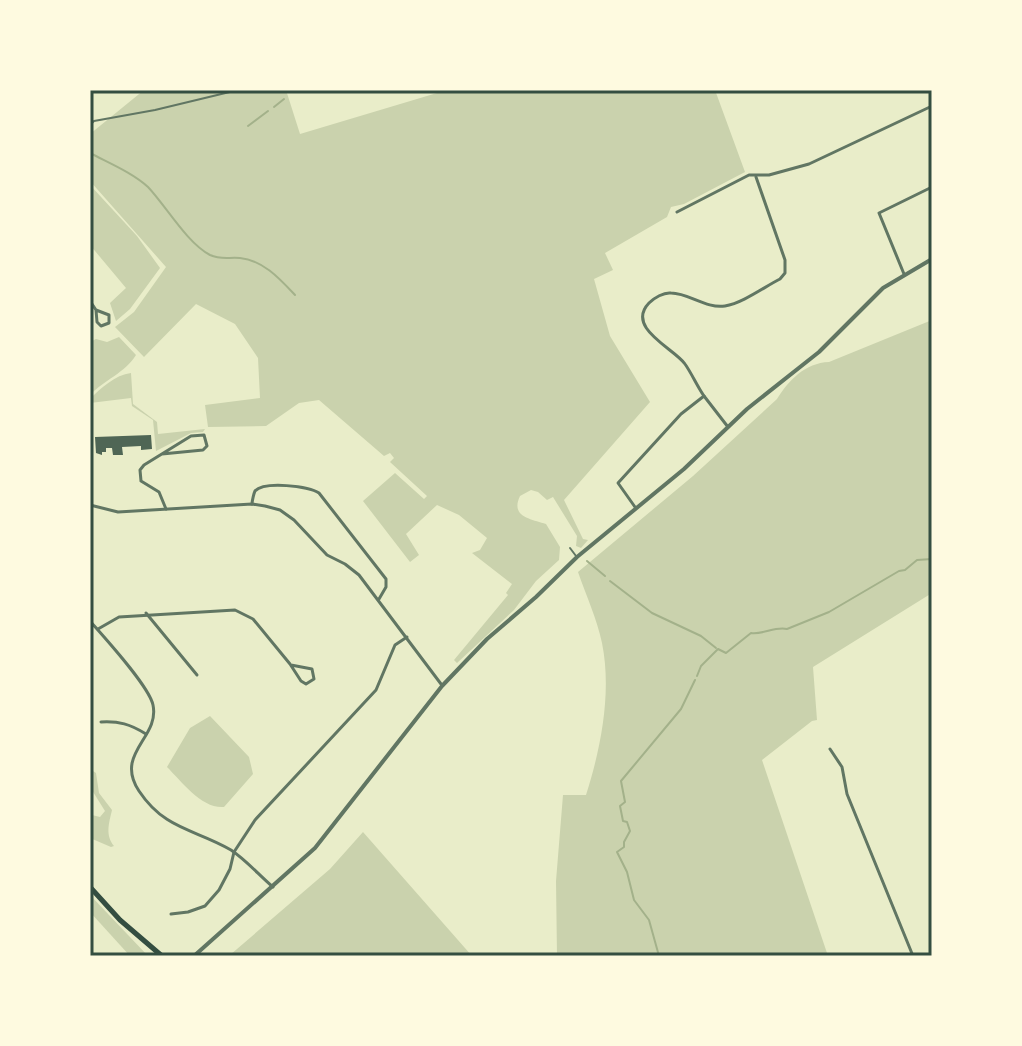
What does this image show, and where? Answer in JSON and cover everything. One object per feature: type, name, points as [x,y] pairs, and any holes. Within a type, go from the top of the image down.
[{"type":"main road","points":[[90,887],[120,920],[162,956]]},
{"type":"street","points":[[677,212],[749,175],[756,177],[809,164],[932,106]]},
{"type":"street","points":[[728,427],[704,396],[685,363],[648,331],[645,309],[657,297],[670,292],[713,306],[730,305],[780,279],[785,273],[785,260],[756,177]]},
{"type":"street","points":[[904,274],[879,213],[932,187]]},
{"type":"street","points":[[194,956],[315,848],[442,686],[487,639],[577,557],[684,469],[747,409],[819,352],[883,288],[932,259]]},
{"type":"street","points":[[90,301],[96,310]]},
{"type":"street","points":[[635,507],[619,486],[620,479],[681,414],[704,396]]},
{"type":"street","points":[[162,454],[203,450],[207,446],[206,440],[204,435],[191,436],[144,465],[139,475],[141,481],[159,492],[166,509]]},
{"type":"street","points":[[252,504],[254,492],[259,488],[311,487],[319,493],[386,579],[386,587],[379,599]]},
{"type":"street","points":[[90,505],[118,512],[252,504],[280,510],[294,520],[327,555],[359,575],[442,686]]},
{"type":"street","points":[[98,629],[119,617],[146,613],[235,610],[253,619],[303,683],[314,679],[312,669],[291,665]]},
{"type":"street","points":[[146,613],[197,675]]},
{"type":"street","points":[[90,621],[150,696],[153,714],[132,760],[131,771],[138,790],[166,821],[234,852],[273,887]]},
{"type":"street","points":[[171,914],[205,906],[219,890],[230,869],[234,852],[255,820],[376,690],[395,645],[407,637]]},
{"type":"street","points":[[101,722],[130,724],[146,734]]},
{"type":"street","points":[[830,749],[842,767],[847,794],[913,956]]},
{"type":"lane","points":[[90,125],[94,121],[238,90]]},
{"type":"lane","points":[[570,548],[577,557]]},
{"type":"green space","points":[[144,90],[286,90],[300,134],[447,90],[715,90],[745,172],[684,204],[671,207],[667,217],[605,253],[613,270],[594,279],[610,336],[650,402],[564,500],[583,539],[588,540],[581,548],[576,546],[577,536],[553,497],[547,500],[531,490],[520,496],[520,513],[546,524],[560,547],[559,560],[536,581],[514,610],[457,663],[454,660],[508,595],[506,593],[512,584],[472,553],[480,550],[487,538],[459,515],[437,505],[406,534],[419,555],[410,562],[363,501],[395,473],[424,499],[427,496],[390,462],[394,458],[390,453],[384,456],[319,400],[299,403],[266,426],[208,427],[205,405],[260,398],[258,358],[235,324],[196,304],[144,357],[115,327],[134,312],[166,267],[90,181],[90,134]]},
{"type":"green space","points":[[90,185],[137,236],[160,268],[130,309],[116,321],[110,303],[126,288],[90,245]]},
{"type":"green space","points":[[932,320],[932,593],[813,667],[817,720],[762,760],[828,956],[557,956],[556,881],[563,795],[586,795],[600,739],[605,700],[602,643],[578,572],[693,476],[777,399],[798,374]]},
{"type":"green space","points":[[119,337],[136,355],[126,367],[90,395],[90,342],[96,339],[107,342]]},
{"type":"green space","points":[[131,373],[133,404],[157,422],[158,434],[205,429],[203,432],[191,433],[156,451],[153,420],[132,406],[131,398],[90,403],[90,399],[109,383]]},
{"type":"green space","points":[[210,716],[249,757],[253,774],[224,807],[200,799],[167,767],[190,728]]},
{"type":"green space","points":[[90,769],[96,773],[99,793],[112,810],[108,829],[114,846],[111,847],[90,838],[92,815],[100,817],[105,811],[90,787]]},
{"type":"green space","points":[[363,832],[472,956],[230,955],[330,869]]},
{"type":"green space","points":[[90,895],[148,956],[130,956],[90,912]]},
{"type":"building","points":[[151,435],[152,449],[122,447],[123,455],[113,455],[112,448],[106,448],[102,455],[96,453],[95,437]]},
{"type":"waterway","points":[[274,107],[284,99]]},
{"type":"waterway","points":[[248,126],[268,111]]},
{"type":"waterway","points":[[90,153],[148,187],[201,249],[218,257],[256,262],[295,295]]},
{"type":"waterway","points":[[697,676],[701,666],[718,649],[726,653],[751,633],[787,629],[829,612],[905,570],[917,560],[932,559]]},
{"type":"waterway","points":[[587,561],[605,576]]},
{"type":"waterway","points":[[610,581],[652,613],[701,636],[716,648]]},
{"type":"waterway","points":[[659,956],[649,920],[634,900],[627,872],[617,852],[624,847],[630,831],[627,822],[623,821],[620,806],[625,802],[621,781],[681,709],[695,680]]}]
